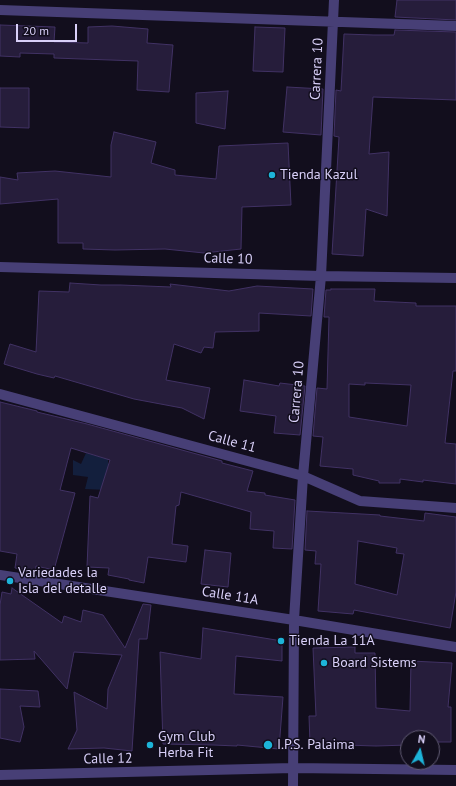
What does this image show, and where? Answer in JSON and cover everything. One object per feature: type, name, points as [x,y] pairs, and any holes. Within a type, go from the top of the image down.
[{"type":"street","name":"Carrera 10","points":[[292,786],[294,620],[303,476],[321,276],[334,0]]},
{"type":"street","points":[[0,10],[334,23],[456,26]]},
{"type":"street","name":"Calle 10","points":[[0,267],[321,276],[456,278]]},
{"type":"street","name":"Calle 11","points":[[0,394],[303,476],[360,501],[456,508]]},
{"type":"street","name":"Calle 11A","points":[[0,575],[294,620],[456,647]]},
{"type":"street","name":"Calle 12","points":[[0,776],[293,768],[456,770]]},
{"type":"water","points":[[86,453],[108,459],[108,490],[85,489],[88,477],[73,475],[73,460],[81,464]]},
{"type":"building","points":[[397,0],[456,0],[456,20],[395,17]]},
{"type":"building","points":[[0,25],[55,27],[54,42],[88,43],[88,27],[112,26],[148,29],[147,43],[173,45],[169,92],[137,90],[138,61],[54,58],[54,54],[20,53],[20,57],[0,56]]},
{"type":"building","points":[[255,27],[285,28],[283,72],[253,71]]},
{"type":"building","points":[[395,30],[456,32],[456,100],[373,97],[369,154],[389,152],[387,216],[366,209],[363,256],[332,254],[339,137],[334,136],[336,90],[341,91],[344,34],[394,35]]},
{"type":"building","points":[[287,87],[323,89],[321,135],[283,132]]},
{"type":"building","points":[[0,88],[29,88],[29,128],[0,127]]},
{"type":"building","points":[[228,91],[225,129],[196,123],[196,93]]},
{"type":"building","points":[[114,132],[156,142],[151,163],[175,170],[175,175],[216,179],[219,146],[288,143],[291,205],[242,207],[241,249],[204,253],[165,249],[83,249],[83,243],[58,243],[58,199],[0,204],[0,177],[18,180],[17,173],[55,171],[111,177],[111,145]]},
{"type":"building","points":[[70,283],[171,287],[170,284],[229,291],[257,286],[313,289],[311,316],[259,313],[259,331],[215,332],[213,348],[204,347],[201,353],[174,344],[166,380],[210,388],[204,419],[182,408],[134,399],[55,376],[54,378],[37,374],[4,364],[10,344],[36,352],[39,291],[69,292]]},
{"type":"building","points":[[375,289],[374,301],[416,303],[416,306],[456,306],[456,371],[453,371],[445,443],[456,444],[456,484],[400,479],[400,483],[379,483],[379,481],[353,475],[353,469],[320,466],[323,437],[313,436],[317,388],[327,389],[329,317],[324,317],[326,290]],"holes":[[[365,383],[411,385],[407,426],[349,417],[349,384],[365,385]]]},
{"type":"building","points":[[244,380],[279,386],[280,383],[305,386],[300,435],[274,433],[276,416],[240,411]]},
{"type":"building","points":[[0,402],[87,424],[253,471],[247,491],[265,493],[265,495],[295,500],[292,549],[273,548],[274,531],[250,529],[251,512],[181,492],[179,505],[176,506],[172,544],[188,546],[186,562],[148,557],[144,583],[108,575],[109,568],[87,567],[90,496],[98,498],[110,460],[71,448],[60,490],[75,493],[54,570],[36,566],[35,571],[15,568],[17,554],[0,551]]},
{"type":"building","points":[[307,511],[380,515],[424,521],[425,513],[456,517],[456,592],[450,628],[354,610],[353,614],[318,611],[321,564],[315,564],[316,551],[305,550]],"holes":[[[358,541],[397,548],[396,553],[404,554],[397,595],[355,584]]]},
{"type":"building","points":[[205,550],[231,553],[228,587],[201,584]]},
{"type":"building","points":[[12,588],[62,623],[64,616],[81,622],[83,610],[103,615],[125,648],[143,604],[151,605],[147,639],[139,639],[132,751],[104,748],[68,749],[77,730],[74,692],[107,709],[108,689],[122,655],[74,652],[67,689],[34,651],[35,659],[0,660],[0,605],[2,592],[11,594]]},
{"type":"building","points":[[203,628],[282,641],[282,661],[236,656],[234,694],[283,697],[279,749],[237,745],[163,744],[160,652],[201,659]]},
{"type":"building","points":[[355,647],[355,653],[375,653],[376,708],[410,711],[411,661],[452,663],[448,707],[451,707],[451,742],[440,742],[440,730],[400,730],[400,745],[310,744],[309,716],[316,716],[313,648]]},
{"type":"building","points":[[0,689],[38,691],[40,707],[20,706],[24,727],[20,742],[0,738]]},
{"type":"place","name":"Tienda Kazul","points":[[272,175]]},
{"type":"place","name":"Variedades la Isla del detalle","points":[[10,581]]},
{"type":"place","name":"Tienda La 11A","points":[[281,641]]},
{"type":"place","name":"Board Sistems","points":[[324,663]]},
{"type":"place","name":"Gym Club Herba Fit","points":[[150,745]]},
{"type":"place","name":"I.P.S. Palaima","points":[[268,745]]}]
